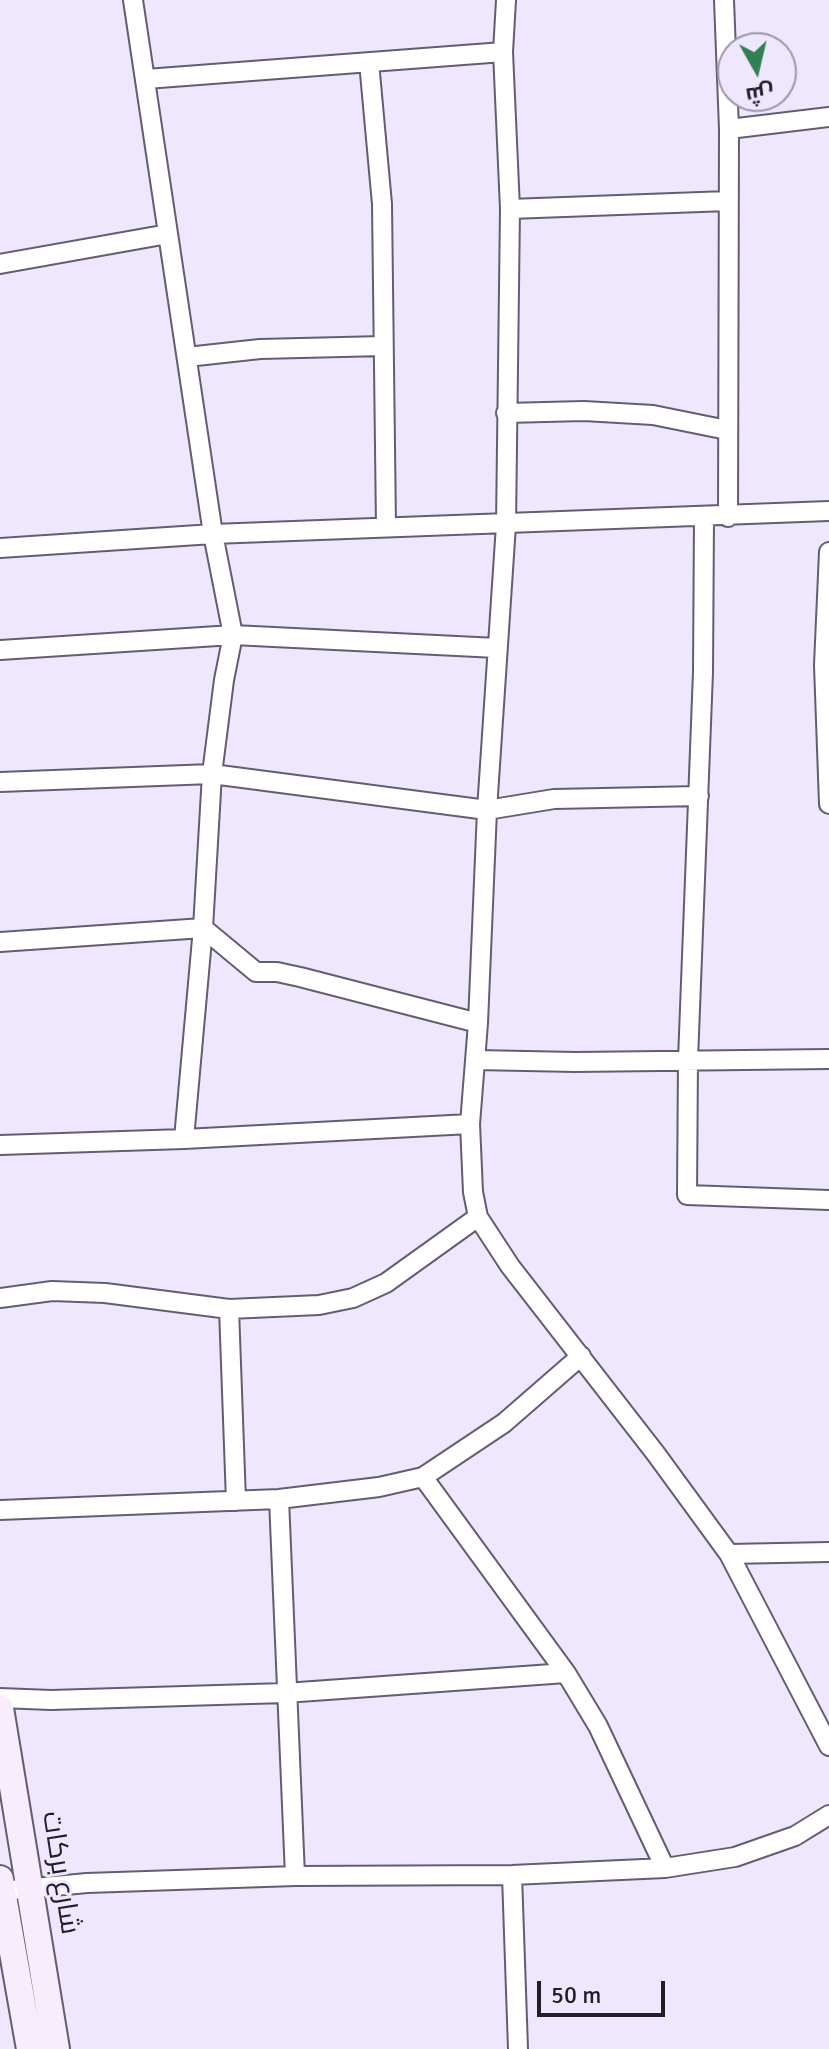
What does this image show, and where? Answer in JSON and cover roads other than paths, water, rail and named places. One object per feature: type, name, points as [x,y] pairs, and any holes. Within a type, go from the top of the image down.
[{"type":"main road","name":"شارع بركات","points":[[0,1708],[56,2049]]},
{"type":"main road","points":[[1,1885],[30,2049]]},
{"type":"street","points":[[133,0],[213,534],[233,635],[212,774],[203,928],[184,1139]]},
{"type":"street","points":[[506,0],[503,52],[510,209],[506,525],[470,1124],[470,1165],[478,1217],[510,1266],[656,1454],[729,1554],[829,1746]]},
{"type":"street","points":[[724,0],[729,129],[728,517]]},
{"type":"street","points":[[146,79],[503,52]]},
{"type":"street","points":[[369,62],[382,204],[386,527]]},
{"type":"street","points":[[729,129],[829,117]]},
{"type":"street","points":[[510,209],[728,201]]},
{"type":"street","points":[[0,264],[168,234]]},
{"type":"street","points":[[187,357],[274,348],[383,346]]},
{"type":"street","points":[[506,413],[584,411],[653,415],[727,430]]},
{"type":"street","points":[[0,548],[213,534],[829,511]]},
{"type":"street","points":[[704,518],[703,672],[688,1060],[687,1195],[829,1200]]},
{"type":"street","points":[[829,552],[829,804]]},
{"type":"street","points":[[0,650],[233,635],[497,648]]},
{"type":"street","points":[[0,782],[212,774],[487,810],[554,799],[699,796]]},
{"type":"street","points":[[0,942],[203,928],[256,972],[300,977],[478,1023]]},
{"type":"street","points":[[476,1060],[829,1059]]},
{"type":"street","points":[[0,1145],[470,1124]]},
{"type":"street","points":[[0,1298],[52,1291],[105,1293],[229,1309],[319,1305],[353,1298],[386,1283],[478,1217]]},
{"type":"street","points":[[229,1309],[236,1501]]},
{"type":"street","points":[[0,1510],[279,1499],[365,1489],[423,1477],[504,1423],[581,1356]]},
{"type":"street","points":[[423,1477],[566,1673],[598,1726],[665,1868]]},
{"type":"street","points":[[279,1499],[295,1876]]},
{"type":"street","points":[[729,1554],[829,1552]]},
{"type":"street","points":[[0,1698],[51,1700],[285,1693],[566,1673]]},
{"type":"street","points":[[1,1885],[30,1887],[295,1876],[512,1875],[665,1868],[735,1857],[795,1836],[829,1815]]},
{"type":"street","points":[[512,1875],[518,2049]]}]
